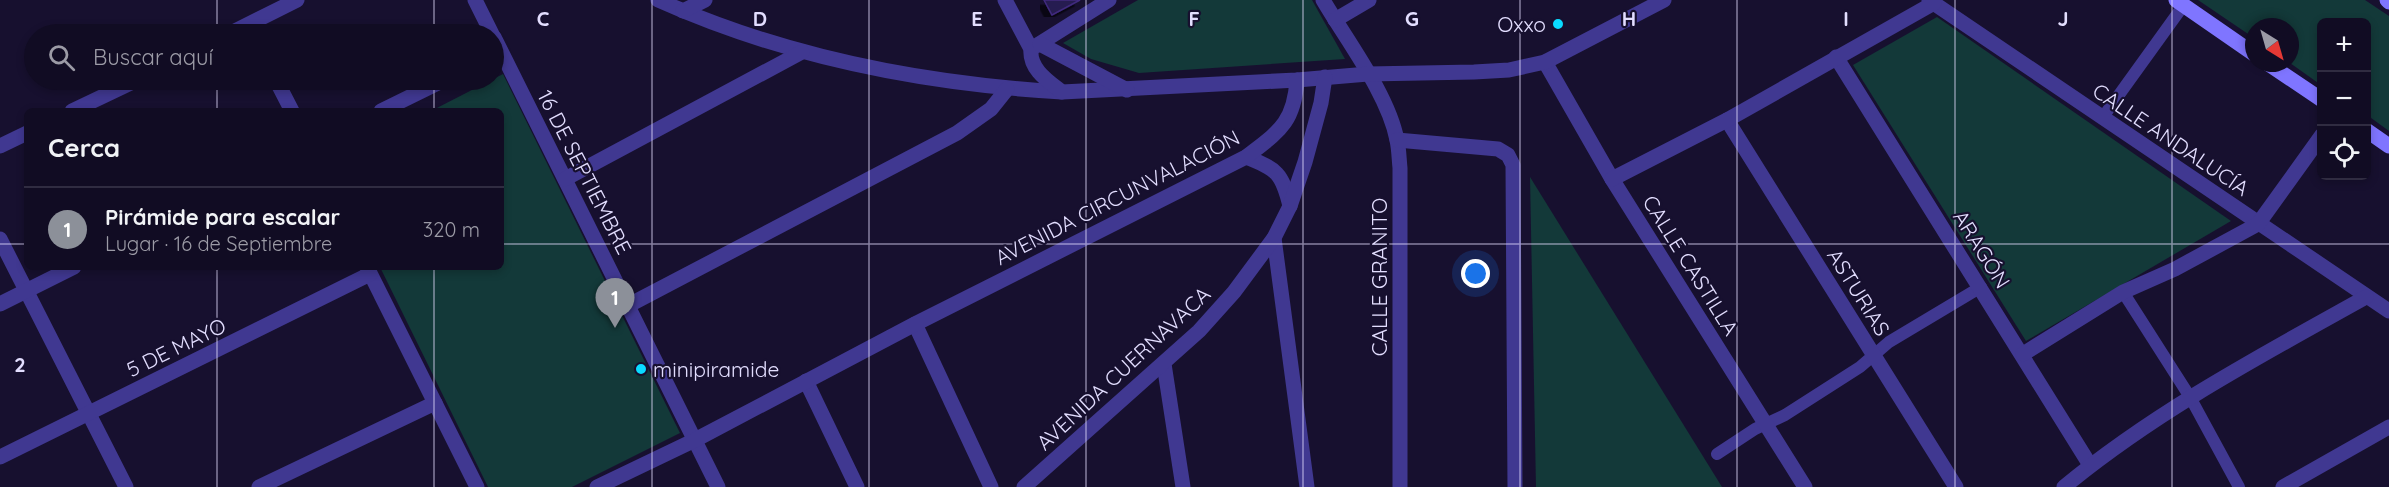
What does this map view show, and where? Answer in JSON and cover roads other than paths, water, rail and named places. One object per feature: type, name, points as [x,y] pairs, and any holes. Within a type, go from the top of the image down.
[{"type":"main road","points":[[2179,3],[2245,48]]},
{"type":"main road","points":[[2280,72],[2317,97]]},
{"type":"main road","points":[[2371,133],[2389,146]]},
{"type":"street","points":[[260,24],[297,0]]},
{"type":"street","name":"16 DE SEPTIEMBRE","points":[[475,0],[486,24]]},
{"type":"street","points":[[658,0],[728,30],[802,52],[914,76],[1007,88],[1062,92],[1127,90],[1368,74],[1509,70],[1545,62],[1664,0]]},
{"type":"street","points":[[683,11],[705,0]]},
{"type":"street","points":[[1005,0],[1036,46],[1127,90]]},
{"type":"street","points":[[1062,92],[1039,74],[1031,56],[1036,46],[1110,0]]},
{"type":"street","name":"CALLE GRANITO","points":[[1323,0],[1389,113],[1397,140],[1400,168],[1400,487]]},
{"type":"street","points":[[1335,20],[1369,0]]},
{"type":"street","points":[[1612,179],[1727,120],[1931,2]]},
{"type":"street","name":"CALLE ANDALUCÍA","points":[[1931,2],[2389,311]]},
{"type":"street","points":[[2103,117],[2179,3]]},
{"type":"street","points":[[565,178],[802,52]]},
{"type":"street","name":"ARAGÓN","points":[[1836,57],[2090,465]]},
{"type":"street","name":"16 DE SEPTIEMBRE","points":[[504,61],[629,305],[718,487]]},
{"type":"street","name":"CALLE CASTILLA","points":[[1545,62],[1612,179],[1805,487]]},
{"type":"street","name":"AVENIDA CUERNAVACA","points":[[1024,487],[1199,331],[1234,292],[1274,238],[1290,206],[1316,127],[1325,77]]},
{"type":"street","name":"AVENIDA CIRCUNVALACIÓN","points":[[597,487],[695,440],[915,324],[1246,157],[1274,136],[1288,119],[1295,103],[1297,80]]},
{"type":"street","points":[[629,305],[957,133],[991,109],[1007,88]]},
{"type":"street","points":[[78,108],[116,90]]},
{"type":"street","points":[[281,90],[290,108]]},
{"type":"street","points":[[387,108],[424,90]]},
{"type":"street","name":"ASTURIAS","points":[[1727,120],[1956,487]]},
{"type":"street","points":[[0,146],[24,134]]},
{"type":"street","points":[[1397,140],[1498,149],[1508,155],[1513,165],[1515,487]]},
{"type":"street","points":[[2023,354],[2124,292],[2175,269],[2258,224],[2317,142]]},
{"type":"street","points":[[1246,157],[1266,164],[1277,173],[1284,182],[1290,206]]},
{"type":"street","points":[[1274,238],[1307,487]]},
{"type":"street","points":[[0,239],[126,487]]},
{"type":"street","points":[[0,304],[68,270]]},
{"type":"street","points":[[368,271],[477,487]]},
{"type":"street","name":"5 DE MAYO","points":[[0,457],[368,271]]},
{"type":"street","points":[[1717,454],[1755,429],[1767,426],[1860,368],[1888,342],[1981,287]]},
{"type":"street","points":[[2124,292],[2190,397],[2239,487]]},
{"type":"street","points":[[2064,487],[2143,427],[2190,397],[2366,297]]},
{"type":"street","points":[[915,324],[991,487]]},
{"type":"street","points":[[1164,364],[1183,487]]},
{"type":"street","points":[[806,381],[857,487]]},
{"type":"street","points":[[259,487],[435,403]]},
{"type":"street","points":[[2283,487],[2389,427]]},
{"type":"place","name":"Oxxo","points":[[1558,24]]},
{"type":"place","name":"Pirámide para escalar","points":[[615,328]]},
{"type":"place","name":"minipiramide","points":[[641,369]]}]
